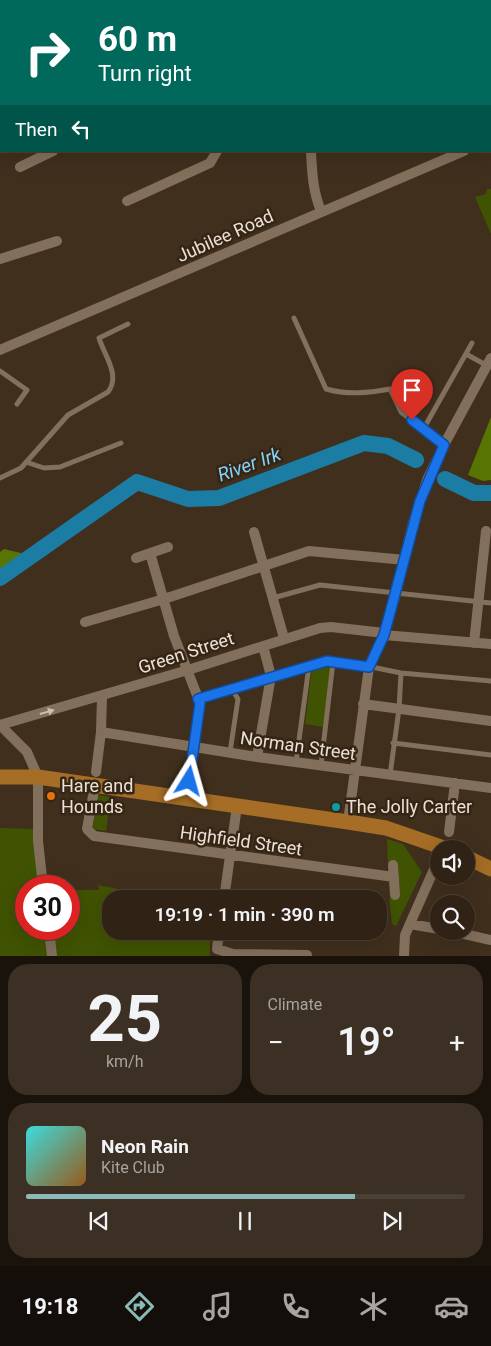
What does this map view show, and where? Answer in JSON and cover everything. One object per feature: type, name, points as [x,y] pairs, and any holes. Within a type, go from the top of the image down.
[{"type":"main road","points":[[0,777],[95,779],[187,798],[386,828],[430,846]]},
{"type":"main road","points":[[475,862],[491,870]]},
{"type":"street","points":[[20,167],[51,152]]},
{"type":"street","points":[[127,201],[210,163],[216,152]]},
{"type":"street","points":[[311,152],[312,176],[321,212]]},
{"type":"street","name":"Jubilee Road","points":[[0,350],[142,291],[462,152]]},
{"type":"street","points":[[0,259],[57,240]]},
{"type":"street","points":[[348,822],[369,667],[384,634],[405,560],[413,523],[427,480],[489,361]]},
{"type":"street","points":[[474,643],[486,531]]},
{"type":"street","points":[[254,532],[284,638]]},
{"type":"street","points":[[136,558],[168,547]]},
{"type":"street","points":[[85,622],[317,550],[405,560]]},
{"type":"street","points":[[150,553],[174,636],[200,703],[187,798]]},
{"type":"street","name":"Green Street","points":[[0,725],[102,696],[284,638],[325,627],[491,644]]},
{"type":"street","points":[[257,757],[271,676],[263,646]]},
{"type":"street","points":[[95,779],[101,732],[102,696]]},
{"type":"street","points":[[363,704],[491,721]]},
{"type":"street","points":[[0,725],[27,752],[38,777],[38,841],[42,875]]},
{"type":"street","name":"Norman Street","points":[[101,732],[257,757],[491,788]]},
{"type":"street","name":"Highfield Street","points":[[95,779],[87,829],[94,836],[394,877]]},
{"type":"street","points":[[449,832],[455,783]]},
{"type":"street","points":[[225,890],[237,806]]},
{"type":"street","points":[[393,865],[395,895]]},
{"type":"street","points":[[404,956],[405,935],[430,880]]},
{"type":"street","points":[[410,924],[430,927]]},
{"type":"street","points":[[475,936],[491,940]]},
{"type":"street","points":[[50,940],[52,956]]},
{"type":"street","points":[[218,940],[217,949],[233,954],[307,955]]},
{"type":"lane","points":[[294,318],[326,389],[340,393],[360,393],[390,389],[401,412],[444,445]]},
{"type":"lane","points":[[0,478],[21,468],[68,415],[104,395],[112,386],[114,377],[99,337],[128,324]]},
{"type":"lane","points":[[424,428],[472,343]]},
{"type":"lane","points":[[466,354],[489,361]]},
{"type":"lane","points":[[0,371],[27,390],[17,404]]},
{"type":"lane","points":[[26,462],[44,468],[60,467],[121,442]]},
{"type":"lane","points":[[273,598],[320,584],[396,594],[491,603]]},
{"type":"lane","points":[[321,765],[333,662]]},
{"type":"lane","points":[[198,699],[271,676],[333,662],[491,682]]},
{"type":"lane","points":[[296,762],[309,666]]},
{"type":"lane","points":[[390,775],[399,708],[401,672]]},
{"type":"lane","points":[[230,752],[238,699],[231,688]]},
{"type":"lane","points":[[393,743],[491,755]]},
{"type":"green space","points":[[487,189],[491,189],[491,234],[475,197],[486,194]]},
{"type":"green space","points":[[491,417],[491,480],[483,481],[468,475]]},
{"type":"green space","points":[[4,549],[25,554],[0,573],[0,552]]},
{"type":"green space","points":[[327,664],[330,670],[323,727],[305,724],[312,667]]},
{"type":"green space","points":[[97,795],[111,797],[106,831],[93,829]]},
{"type":"green space","points":[[0,828],[34,829],[44,875],[15,875],[15,940],[80,940],[80,890],[99,890],[98,885],[123,890],[102,890],[102,940],[210,940],[210,956],[0,956]]},
{"type":"green space","points":[[387,839],[403,844],[422,872],[396,926],[392,924],[389,898],[399,895],[398,864],[388,864]]},
{"type":"waterway","name":"River Irk","points":[[0,578],[137,482],[188,499],[219,498],[364,443],[388,446],[416,460]]},
{"type":"waterway","name":"River Irk","points":[[445,479],[474,493],[491,493]]},
{"type":"place","name":"Hare and Hounds","points":[[51,796]]},
{"type":"place","name":"The Jolly Carter","points":[[336,807]]},
{"type":"route","points":[[189,781],[200,703],[198,699],[327,661],[369,667],[384,635],[405,560],[413,523],[427,480],[444,445],[412,420]]}]
